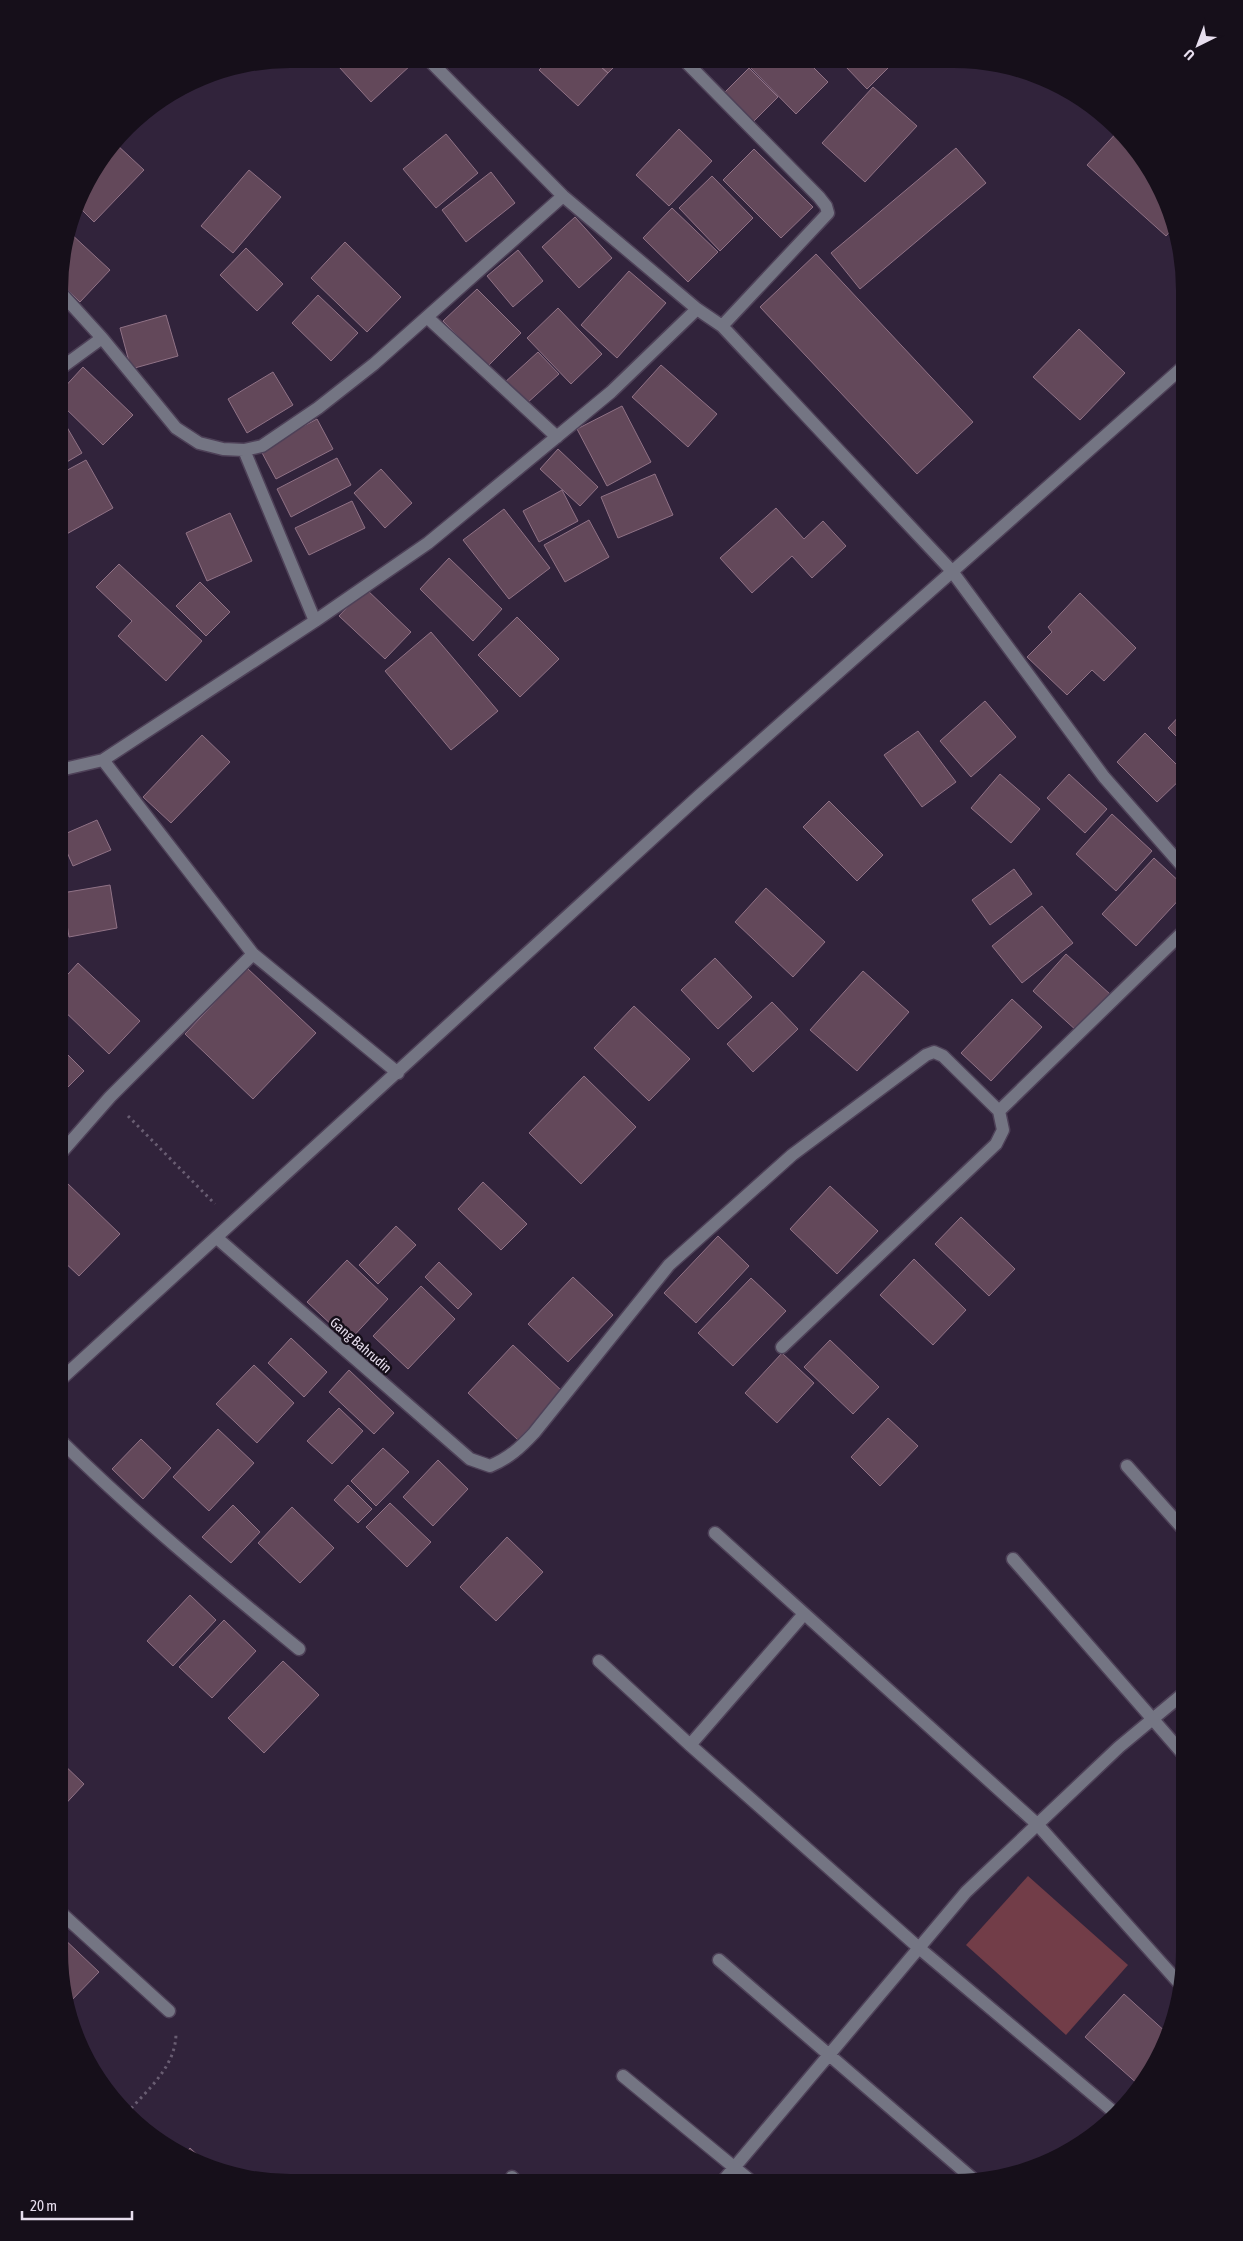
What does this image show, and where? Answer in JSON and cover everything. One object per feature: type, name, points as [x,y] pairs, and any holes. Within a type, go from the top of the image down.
[{"type":"street","points":[[437,68],[563,196],[697,309],[722,326],[952,570],[1104,777],[1176,859]]},
{"type":"street","points":[[692,68],[818,196],[826,206],[828,213],[722,326]]},
{"type":"street","points":[[68,301],[102,338],[176,428],[198,444],[223,449],[244,450],[262,446],[282,434],[374,364],[563,196]]},
{"type":"street","points":[[68,768],[103,760],[316,621],[428,543],[611,392],[697,309]]},
{"type":"street","points":[[428,318],[557,437]]},
{"type":"street","points":[[68,363],[102,338]]},
{"type":"street","points":[[68,1373],[700,795],[1176,373]]},
{"type":"street","points":[[244,450],[316,621]]},
{"type":"street","points":[[103,760],[253,954],[398,1073]]},
{"type":"street","points":[[782,1347],[996,1144],[1003,1130],[999,1111],[1176,939]]},
{"type":"street","points":[[68,1145],[110,1098],[253,954]]},
{"type":"street","name":"Gang Bahrudin","points":[[217,1238],[470,1459],[490,1466],[506,1459],[528,1439],[676,1258],[792,1154],[921,1058],[934,1052],[943,1056],[999,1111]]},
{"type":"street","points":[[68,1448],[193,1562],[299,1649]]},
{"type":"street","points":[[1128,1466],[1176,1521]]},
{"type":"street","points":[[715,1533],[1038,1824],[1174,1978]]},
{"type":"street","points":[[1013,1559],[1176,1746]]},
{"type":"street","points":[[690,1745],[804,1614]]},
{"type":"street","points":[[598,1661],[919,1948],[1111,2109]]},
{"type":"street","points":[[728,2174],[966,1892],[1120,1747],[1176,1700]]},
{"type":"street","points":[[68,1919],[170,2012]]},
{"type":"street","points":[[719,1960],[966,2173]]},
{"type":"street","points":[[623,2076],[742,2174]]},
{"type":"path","points":[[110,1098],[233,1223]]},
{"type":"path","points":[[131,2108],[162,2073],[171,2059],[176,2043],[176,2028],[170,2012]]},
{"type":"shaded area","points":[[1028,1876],[1128,1965],[1066,2035],[966,1945]]},
{"type":"building","points":[[340,68],[408,68],[371,102]]},
{"type":"building","points":[[541,68],[602,68],[608,73],[578,106],[539,70]]},
{"type":"building","points":[[602,68],[613,68],[608,73]]},
{"type":"building","points":[[749,68],[778,97],[753,122],[724,93]]},
{"type":"building","points":[[751,68],[814,68],[828,82],[796,114]]},
{"type":"building","points":[[847,68],[888,68],[867,89]]},
{"type":"building","points":[[873,87],[917,126],[865,182],[822,143]]},
{"type":"building","points":[[679,129],[712,161],[669,206],[636,175]]},
{"type":"building","points":[[446,134],[478,173],[436,208],[403,169]]},
{"type":"building","points":[[1114,135],[1130,154],[1146,178],[1159,204],[1168,233],[1166,236],[1087,165]]},
{"type":"building","points":[[119,147],[144,170],[94,222],[82,210],[97,178]]},
{"type":"building","points":[[956,148],[986,183],[860,289],[831,253]]},
{"type":"building","points":[[754,149],[813,207],[781,238],[723,180]]},
{"type":"building","points":[[249,170],[281,197],[233,253],[201,226]]},
{"type":"building","points":[[491,172],[515,203],[466,242],[442,210]]},
{"type":"building","points":[[712,176],[753,218],[720,251],[679,208]]},
{"type":"building","points":[[672,208],[718,252],[688,282],[643,238]]},
{"type":"building","points":[[575,217],[612,258],[579,288],[542,247]]},
{"type":"building","points":[[74,237],[110,270],[80,302],[68,290],[69,260]]},
{"type":"building","points":[[345,242],[401,297],[367,332],[311,278]]},
{"type":"building","points":[[246,248],[283,284],[257,311],[220,275]]},
{"type":"building","points":[[518,250],[543,281],[513,307],[487,276]]},
{"type":"building","points":[[816,254],[973,422],[917,474],[760,307]]},
{"type":"building","points":[[629,271],[666,303],[617,358],[581,325]]},
{"type":"building","points":[[477,289],[521,333],[488,366],[443,321]]},
{"type":"building","points":[[318,295],[358,333],[331,361],[292,323]]},
{"type":"building","points":[[558,308],[602,354],[571,384],[527,338]]},
{"type":"building","points":[[166,315],[178,356],[131,369],[120,328]]},
{"type":"building","points":[[1079,329],[1125,373],[1080,420],[1033,377]]},
{"type":"building","points":[[538,352],[559,374],[525,405],[504,383]]},
{"type":"building","points":[[661,365],[717,414],[688,447],[632,397]]},
{"type":"building","points":[[83,367],[133,415],[103,445],[68,411],[68,383]]},
{"type":"building","points":[[273,372],[293,405],[247,433],[228,399]]},
{"type":"building","points":[[622,406],[651,462],[607,486],[577,429]]},
{"type":"building","points":[[317,419],[333,449],[276,479],[260,449]]},
{"type":"building","points":[[68,429],[82,453],[68,461]]},
{"type":"building","points":[[558,449],[598,487],[580,506],[540,469]]},
{"type":"building","points":[[337,458],[351,485],[291,517],[277,489]]},
{"type":"building","points":[[86,460],[113,508],[68,533],[68,470]]},
{"type":"building","points":[[381,469],[412,503],[385,528],[354,493]]},
{"type":"building","points":[[655,474],[673,515],[618,538],[601,497]]},
{"type":"building","points":[[562,490],[578,521],[539,542],[523,511]]},
{"type":"building","points":[[352,501],[365,528],[309,555],[295,528]]},
{"type":"building","points":[[776,508],[804,539],[823,521],[846,546],[812,578],[792,556],[752,593],[720,558]]},
{"type":"building","points":[[504,509],[550,568],[509,599],[463,540]]},
{"type":"building","points":[[230,513],[252,561],[207,581],[186,533]]},
{"type":"building","points":[[589,520],[609,557],[565,582],[544,545]]},
{"type":"building","points":[[449,558],[502,609],[473,641],[420,589]]},
{"type":"building","points":[[119,564],[202,641],[166,681],[118,636],[132,621],[96,587]]},
{"type":"building","points":[[200,582],[230,612],[206,636],[176,606]]},
{"type":"building","points":[[365,588],[411,632],[385,659],[339,616]]},
{"type":"building","points":[[1080,593],[1136,648],[1104,681],[1092,670],[1067,695],[1027,657],[1052,632],[1048,627]]},
{"type":"building","points":[[517,617],[559,659],[520,697],[478,655]]},
{"type":"building","points":[[431,632],[498,711],[451,750],[385,671]]},
{"type":"building","points":[[985,701],[1016,737],[971,777],[940,741]]},
{"type":"building","points":[[1176,720],[1176,736],[1168,728]]},
{"type":"building","points":[[918,731],[956,782],[922,807],[884,755]]},
{"type":"building","points":[[1145,733],[1176,764],[1176,784],[1157,802],[1117,762]]},
{"type":"building","points":[[202,735],[230,762],[171,823],[143,797]]},
{"type":"building","points":[[1000,774],[1040,809],[1011,843],[971,808]]},
{"type":"building","points":[[1069,774],[1107,809],[1085,833],[1047,798]]},
{"type":"building","points":[[829,801],[883,855],[857,881],[803,827]]},
{"type":"building","points":[[1112,814],[1152,851],[1116,891],[1076,854]]},
{"type":"building","points":[[97,820],[111,850],[73,866],[68,854],[68,833]]},
{"type":"building","points":[[1154,858],[1176,879],[1176,903],[1136,946],[1102,914]]},
{"type":"building","points":[[1014,869],[1032,894],[990,925],[972,900]]},
{"type":"building","points":[[110,885],[117,928],[69,937],[68,892]]},
{"type":"building","points":[[766,888],[825,942],[793,977],[735,922]]},
{"type":"building","points":[[1042,906],[1073,943],[1022,983],[992,946]]},
{"type":"building","points":[[1066,954],[1111,995],[1078,1032],[1033,991]]},
{"type":"building","points":[[715,958],[752,997],[718,1029],[681,990]]},
{"type":"building","points":[[78,963],[140,1021],[109,1054],[68,1015],[68,974]]},
{"type":"building","points":[[247,968],[316,1033],[253,1099],[185,1034]]},
{"type":"building","points":[[863,971],[909,1012],[857,1071],[810,1030]]},
{"type":"building","points":[[1012,999],[1042,1027],[991,1081],[961,1053]]},
{"type":"building","points":[[772,1002],[798,1029],[753,1072],[727,1044]]},
{"type":"building","points":[[634,1006],[690,1059],[649,1101],[594,1048]]},
{"type":"building","points":[[68,1055],[84,1071],[68,1087]]},
{"type":"building","points":[[584,1076],[636,1127],[581,1184],[529,1133]]},
{"type":"building","points":[[483,1182],[527,1224],[501,1250],[458,1209]]},
{"type":"building","points":[[68,1184],[120,1234],[79,1276],[68,1266]]},
{"type":"building","points":[[830,1186],[878,1231],[837,1274],[790,1229]]},
{"type":"building","points":[[961,1217],[1015,1269],[989,1296],[935,1244]]},
{"type":"building","points":[[396,1226],[416,1245],[378,1284],[359,1265]]},
{"type":"building","points":[[718,1236],[749,1266],[696,1323],[664,1293]]},
{"type":"building","points":[[914,1259],[966,1310],[933,1345],[880,1295]]},
{"type":"building","points":[[347,1260],[388,1299],[349,1341],[307,1302]]},
{"type":"building","points":[[439,1262],[472,1294],[458,1309],[425,1277]]},
{"type":"building","points":[[573,1277],[613,1315],[568,1362],[528,1324]]},
{"type":"building","points":[[751,1278],[786,1311],[733,1366],[698,1333]]},
{"type":"building","points":[[421,1286],[455,1319],[408,1369],[373,1336]]},
{"type":"building","points":[[291,1338],[327,1372],[304,1397],[268,1363]]},
{"type":"building","points":[[830,1340],[879,1387],[853,1414],[804,1367]]},
{"type":"building","points":[[513,1345],[563,1392],[518,1440],[468,1393]]},
{"type":"building","points":[[782,1353],[814,1383],[777,1423],[745,1393]]},
{"type":"building","points":[[254,1365],[294,1403],[257,1443],[216,1404]]},
{"type":"building","points":[[349,1370],[394,1413],[374,1434],[329,1392]]},
{"type":"building","points":[[339,1408],[363,1431],[332,1464],[307,1441]]},
{"type":"building","points":[[888,1418],[918,1446],[880,1486],[851,1457]]},
{"type":"building","points":[[218,1429],[254,1463],[209,1511],[173,1477]]},
{"type":"building","points":[[141,1439],[171,1468],[143,1499],[112,1469]]},
{"type":"building","points":[[383,1448],[409,1472],[376,1506],[351,1481]]},
{"type":"building","points":[[438,1460],[468,1489],[433,1526],[403,1497]]},
{"type":"building","points":[[348,1485],[372,1509],[358,1523],[334,1500]]},
{"type":"building","points":[[390,1503],[431,1542],[407,1567],[366,1527]]},
{"type":"building","points":[[233,1505],[260,1532],[231,1563],[202,1537]]},
{"type":"building","points":[[292,1507],[334,1548],[300,1583],[258,1543]]},
{"type":"building","points":[[507,1537],[543,1572],[496,1621],[460,1587]]},
{"type":"building","points":[[190,1595],[216,1620],[173,1666],[147,1641]]},
{"type":"building","points":[[224,1620],[256,1651],[212,1698],[179,1667]]},
{"type":"building","points":[[283,1661],[319,1695],[264,1753],[228,1718]]},
{"type":"building","points":[[68,1769],[84,1784],[68,1801]]},
{"type":"building","points":[[68,1943],[99,1972],[73,1999],[69,1981]]},
{"type":"building","points":[[1124,1994],[1162,2029],[1153,2050],[1134,2081],[1085,2037]]}]
